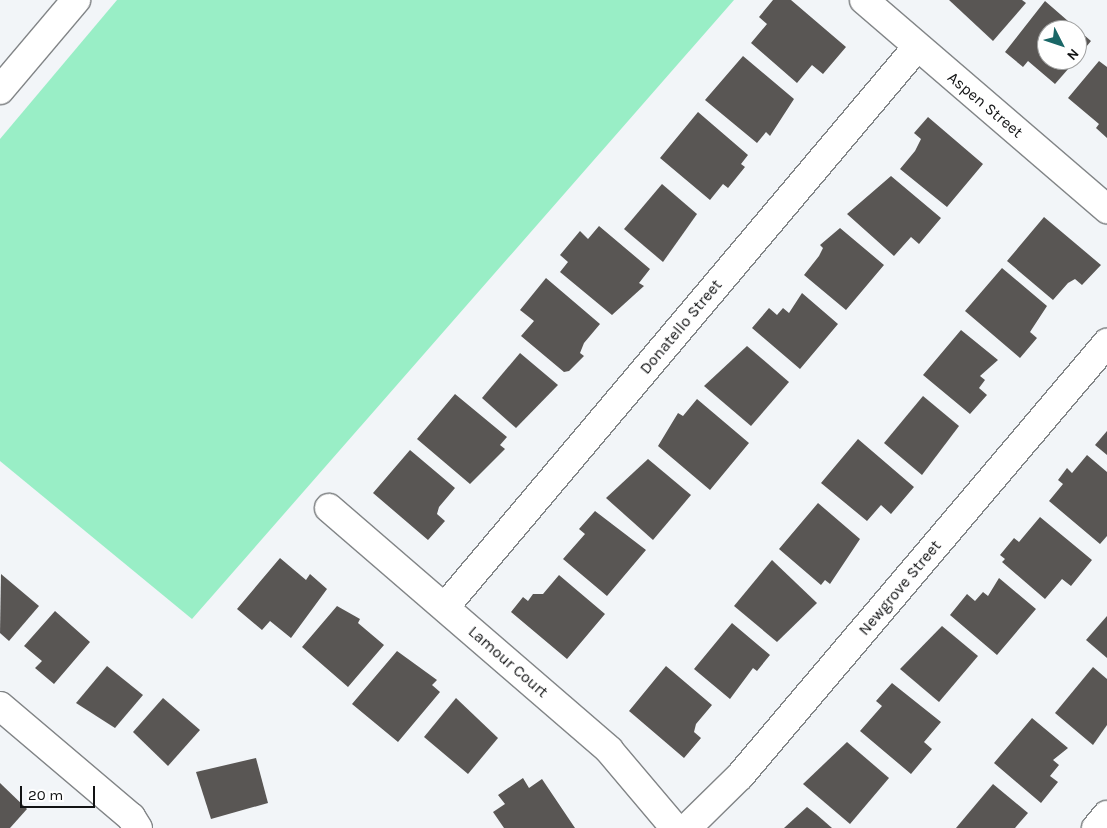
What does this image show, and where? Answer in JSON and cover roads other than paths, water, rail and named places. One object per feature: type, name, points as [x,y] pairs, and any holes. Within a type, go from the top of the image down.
[{"type":"street","points":[[0,90],[76,0]]},
{"type":"street","name":"Aspen Street","points":[[864,0],[1107,209]]},
{"type":"street","name":"Donatello Street","points":[[445,607],[917,47]]},
{"type":"street","name":"Newgrove Street","points":[[687,828],[740,776],[1107,343]]},
{"type":"street","name":"Lamour Court","points":[[329,508],[609,750],[675,828]]},
{"type":"street","points":[[0,706],[131,816],[138,828]]},
{"type":"street","points":[[1096,828],[1107,815]]}]
